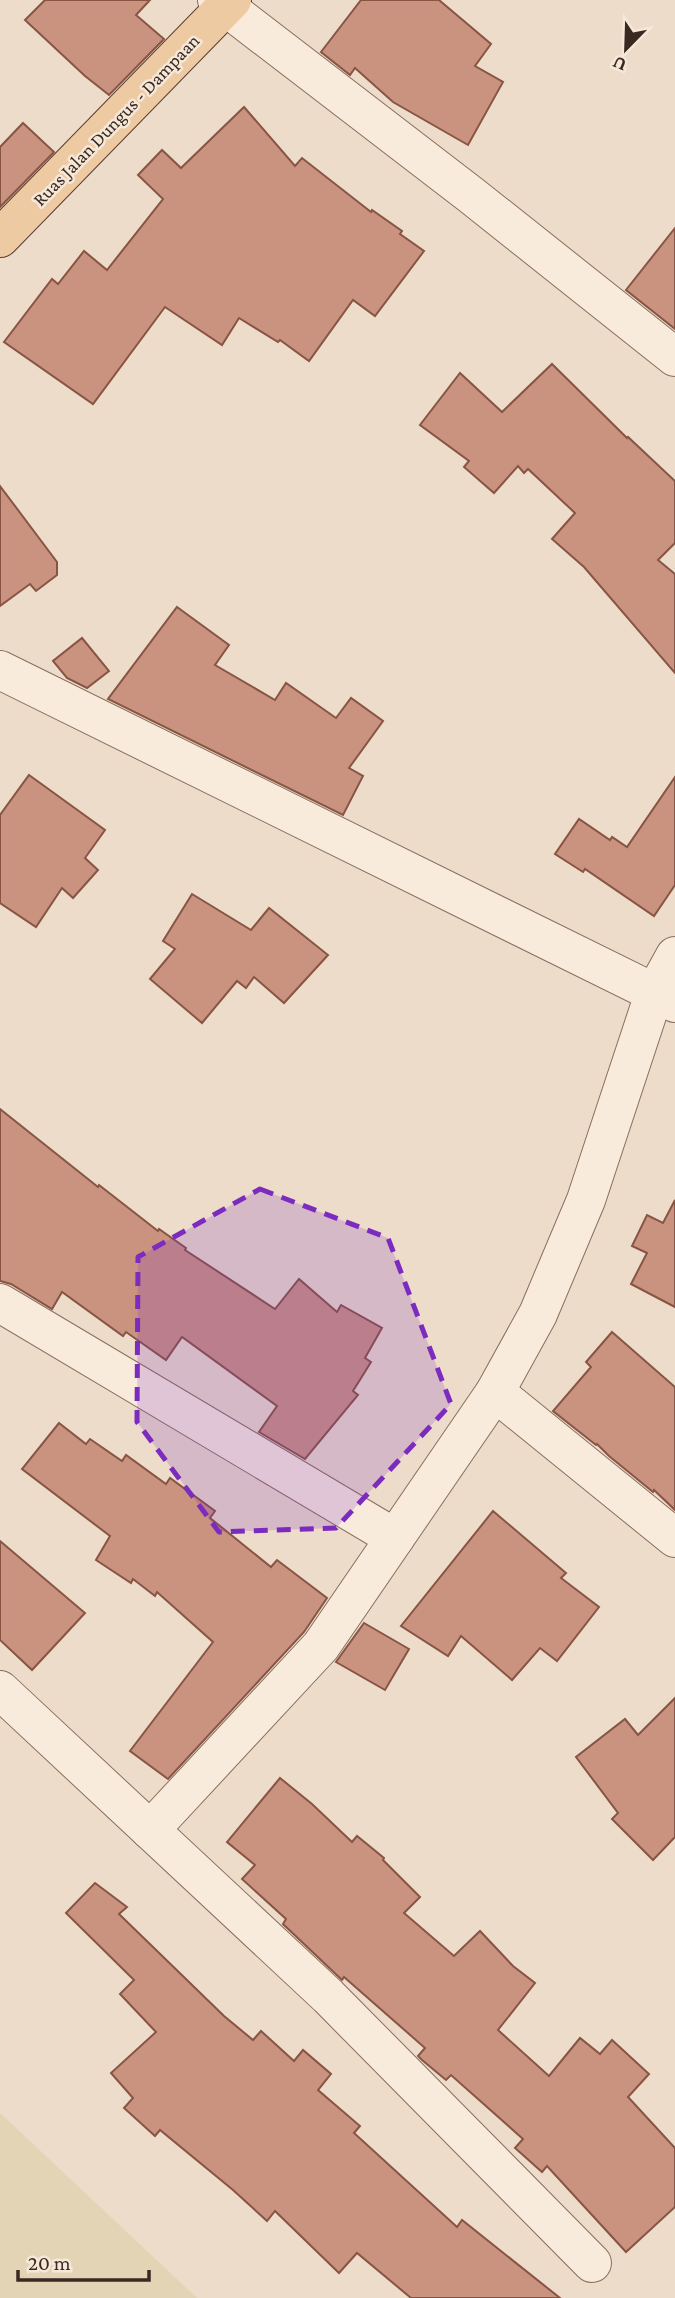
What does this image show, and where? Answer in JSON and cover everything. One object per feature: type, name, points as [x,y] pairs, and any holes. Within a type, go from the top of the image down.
[{"type":"main road","name":"Ruas Jalan Dungus - Dampaan","points":[[0,239],[225,2]]},
{"type":"street","points":[[225,2],[675,356]]},
{"type":"street","points":[[0,670],[665,999]]},
{"type":"street","points":[[150,1830],[321,1646],[495,1392],[538,1314],[586,1200],[665,999],[675,956]]},
{"type":"street","points":[[0,1303],[395,1538]]},
{"type":"street","points":[[495,1392],[675,1538]]},
{"type":"street","points":[[0,1690],[328,1996],[592,2263]]},
{"type":"highlighted area","points":[[260,1189],[388,1238],[451,1404],[336,1528],[219,1532],[137,1422],[138,1257]]},
{"type":"shaded area","points":[[0,2113],[197,2298],[0,2298]]},
{"type":"building","points":[[45,0],[150,0],[136,15],[164,39],[109,95],[25,20]]},
{"type":"building","points":[[361,0],[439,0],[491,44],[475,66],[503,82],[468,145],[393,102],[355,68],[350,75],[321,52]]},
{"type":"building","points":[[244,107],[295,166],[302,158],[371,212],[372,210],[402,231],[400,234],[424,251],[375,316],[353,300],[309,361],[280,340],[278,342],[239,318],[222,345],[165,307],[93,404],[4,342],[52,279],[58,284],[84,251],[107,270],[163,199],[138,175],[162,150],[181,168]]},
{"type":"building","points":[[23,123],[54,152],[0,207],[0,147]]},
{"type":"building","points":[[675,228],[675,329],[626,290]]},
{"type":"building","points":[[552,364],[675,481],[675,543],[658,560],[675,574],[675,673],[584,567],[552,539],[575,513],[528,469],[524,473],[518,466],[494,493],[464,467],[469,461],[420,425],[460,373],[502,412]]},
{"type":"building","points":[[0,486],[57,562],[57,575],[36,591],[30,584],[0,606]]},
{"type":"building","points":[[177,607],[229,645],[215,665],[275,700],[286,683],[336,718],[351,698],[383,721],[349,768],[363,776],[343,815],[108,699]]},
{"type":"building","points":[[82,638],[109,671],[87,688],[67,678],[53,661]]},
{"type":"building","points":[[29,775],[105,830],[85,858],[98,870],[73,898],[62,888],[36,927],[0,903],[0,815]]},
{"type":"building","points":[[675,777],[675,885],[654,916],[585,869],[583,872],[555,854],[579,819],[610,840],[612,837],[627,847]]},
{"type":"building","points":[[192,894],[251,930],[269,908],[328,955],[284,1003],[254,977],[246,988],[237,981],[202,1023],[150,979],[175,949],[163,941]]},
{"type":"building","points":[[0,1109],[158,1231],[159,1229],[186,1248],[185,1250],[275,1309],[299,1279],[337,1312],[341,1305],[382,1328],[365,1358],[371,1362],[353,1391],[358,1395],[305,1459],[259,1432],[277,1406],[182,1337],[166,1360],[126,1332],[123,1336],[62,1292],[52,1309],[11,1284],[0,1281]]},
{"type":"building","points":[[675,1200],[675,1307],[631,1284],[647,1253],[632,1246],[647,1215],[663,1223]]},
{"type":"building","points":[[612,1332],[675,1387],[675,1510],[654,1490],[653,1492],[553,1411],[591,1367],[586,1362]]},
{"type":"building","points":[[59,1423],[86,1444],[90,1439],[122,1461],[126,1455],[166,1484],[170,1478],[215,1511],[210,1518],[271,1567],[277,1560],[327,1598],[304,1632],[168,1779],[130,1751],[213,1642],[157,1592],[155,1596],[133,1579],[131,1583],[96,1560],[110,1536],[22,1469]]},
{"type":"building","points":[[493,1511],[566,1573],[561,1578],[599,1607],[557,1661],[540,1648],[512,1680],[461,1636],[448,1656],[401,1626]]},
{"type":"building","points":[[0,1541],[85,1613],[32,1670],[0,1640]]},
{"type":"building","points":[[364,1623],[409,1649],[385,1690],[336,1662]]},
{"type":"building","points":[[675,1698],[675,1837],[653,1860],[612,1819],[618,1813],[576,1757],[625,1719],[638,1735]]},
{"type":"building","points":[[280,1778],[352,1842],[357,1836],[384,1858],[420,1897],[404,1913],[454,1956],[480,1931],[513,1966],[535,1983],[498,2030],[549,2076],[580,2038],[600,2054],[612,2040],[649,2074],[628,2097],[675,2148],[675,2207],[626,2252],[547,2166],[542,2172],[515,2148],[523,2139],[451,2075],[446,2080],[422,2060],[418,2056],[425,2048],[344,1977],[342,1980],[283,1924],[286,1919],[242,1879],[255,1865],[227,1842]]},
{"type":"building","points":[[95,1883],[127,1907],[119,1914],[224,2016],[253,2040],[261,2031],[294,2061],[303,2050],[331,2074],[318,2090],[360,2126],[354,2133],[457,2227],[462,2220],[560,2298],[411,2298],[357,2253],[339,2273],[275,2211],[267,2221],[160,2130],[155,2136],[124,2108],[133,2098],[111,2073],[156,2032],[120,1994],[134,1980],[66,1913]]}]
